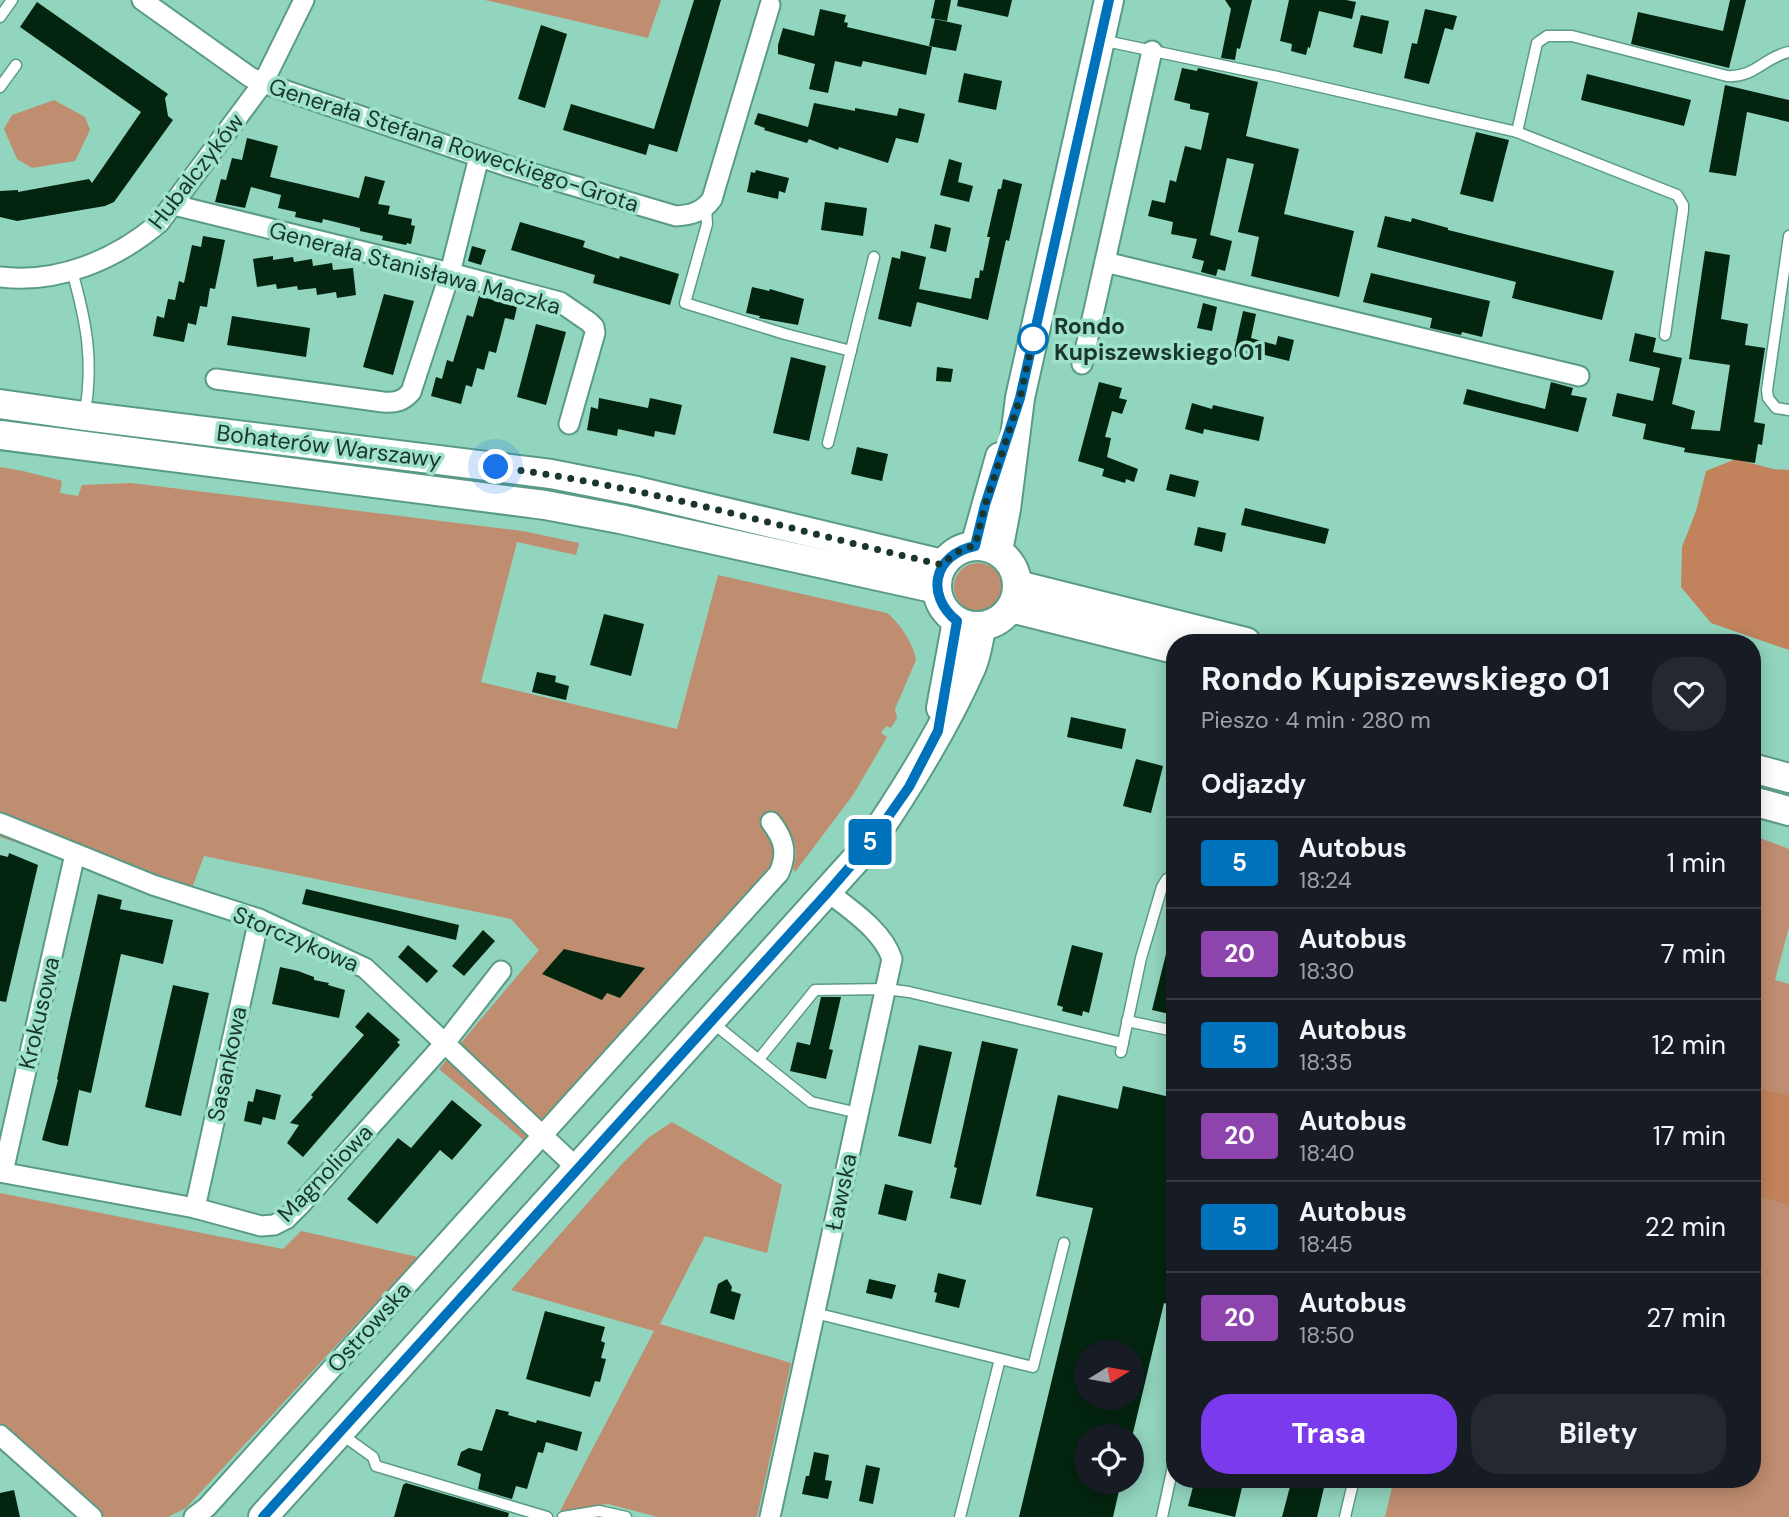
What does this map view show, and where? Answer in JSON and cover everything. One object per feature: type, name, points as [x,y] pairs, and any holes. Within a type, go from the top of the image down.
[{"type":"main road","points":[[986,549],[985,505],[1020,398],[1109,0]]},
{"type":"main road","name":"Bohaterów Warszawy","points":[[0,404],[551,474],[637,491],[940,577]]},
{"type":"main road","name":"Bohaterów Warszawy","points":[[0,435],[545,505],[940,577]]},
{"type":"main road","points":[[962,548],[986,549],[1012,566],[1014,597],[993,623],[970,624],[947,613],[940,602],[940,577],[951,555],[962,548]]},
{"type":"main road","points":[[1014,597],[1205,634]]},
{"type":"main road","points":[[1014,597],[1166,646]]},
{"type":"main road","points":[[262,1517],[867,847],[909,787],[938,731],[970,624]]},
{"type":"main road","points":[[1761,770],[1789,778]]},
{"type":"main road","points":[[1761,804],[1787,811]]},
{"type":"street","name":"Generała Stefana Roweckiego-Grota","points":[[142,0],[250,77],[264,83],[479,157],[676,216],[688,215],[706,208]]},
{"type":"street","name":"Hubalczyków","points":[[0,277],[26,278],[72,271],[115,255],[159,223],[264,83],[304,0]]},
{"type":"street","points":[[706,208],[712,199],[770,5]]},
{"type":"street","points":[[1082,364],[1152,51]]},
{"type":"street","points":[[216,379],[383,402],[393,403],[405,398],[411,392],[450,273],[479,157]]},
{"type":"street","name":"Generała Stanisława Maczka","points":[[174,205],[560,302],[594,327],[595,333],[569,424]]},
{"type":"street","points":[[1105,262],[1579,376]]},
{"type":"street","name":"Ostrowska","points":[[194,1517],[207,1507],[779,873],[784,860],[784,847],[771,822]]},
{"type":"street","name":"Storczykowa","points":[[0,823],[153,886],[258,919],[365,968],[543,1136]]},
{"type":"street","name":"Krokusowa","points":[[1,1172],[75,854]]},
{"type":"street","name":"Ławska","points":[[770,1517],[892,959],[888,946],[857,915],[828,892]]},
{"type":"street","name":"Sasankowa","points":[[195,1208],[258,919]]},
{"type":"street","name":"Magnoliowa","points":[[1,1172],[195,1208],[261,1226],[274,1225],[286,1219],[445,1043],[501,971]]},
{"type":"street","points":[[543,1136],[578,1169]]},
{"type":"street","points":[[0,1435],[92,1517]]},
{"type":"lane","points":[[0,17],[12,0]]},
{"type":"lane","points":[[1517,132],[1537,43],[1546,36],[1572,36],[1738,77],[1748,75],[1772,58],[1789,52]]},
{"type":"lane","points":[[1100,40],[1273,76],[1517,132],[1668,192],[1681,199],[1683,210],[1665,335]]},
{"type":"lane","points":[[0,87],[16,65]]},
{"type":"lane","points":[[706,208],[707,224],[684,303],[851,351]]},
{"type":"lane","points":[[1789,236],[1767,390],[1768,398],[1776,408],[1789,410]]},
{"type":"lane","points":[[828,443],[874,257]]},
{"type":"lane","points":[[72,271],[90,355],[84,416]]},
{"type":"lane","points":[[759,1059],[815,990],[886,989],[909,992],[1122,1048],[1141,958],[1166,881]]},
{"type":"lane","points":[[711,1021],[811,1102],[858,1113]]},
{"type":"lane","points":[[1128,1021],[1166,1029]]},
{"type":"lane","points":[[815,1313],[1033,1367],[1064,1243]]},
{"type":"lane","points":[[960,1517],[1000,1359]]},
{"type":"lane","points":[[339,1432],[373,1457],[376,1466],[547,1517]]},
{"type":"lane","points":[[1162,1517],[1168,1488]]},
{"type":"lane","points":[[1345,1517],[1352,1488]]},
{"type":"lane","points":[[563,1517],[599,1511],[626,1517]]},
{"type":"shaded area","points":[[485,0],[661,0],[648,38]]},
{"type":"shaded area","points":[[54,100],[85,117],[90,130],[75,161],[32,168],[17,159],[4,129],[12,115]]},
{"type":"shaded area","points":[[1736,459],[1773,469],[1789,470],[1789,650],[1761,640],[1761,634],[1743,634],[1711,623],[1681,587],[1682,547],[1696,511],[1706,471]]},
{"type":"shaded area","points":[[0,467],[62,481],[60,493],[78,496],[82,485],[131,483],[523,531],[579,543],[576,555],[517,542],[481,682],[677,729],[718,575],[887,613],[905,634],[916,660],[895,709],[897,718],[891,728],[886,726],[881,733],[887,737],[853,795],[795,872],[793,868],[796,853],[793,839],[775,816],[775,852],[768,872],[526,1142],[439,1069],[539,950],[511,919],[204,856],[187,901],[0,837]]},
{"type":"shaded area","points":[[978,563],[995,570],[1002,587],[995,604],[978,611],[961,604],[954,587],[961,570]]},
{"type":"shaded area","points":[[1761,838],[1789,849],[1789,927],[1775,980],[1789,984],[1789,1095],[1761,1088]]},
{"type":"shaded area","points":[[1761,1088],[1789,1095],[1789,1206],[1761,1198]]},
{"type":"shaded area","points":[[672,1122],[782,1185],[767,1253],[705,1236],[660,1324],[791,1363],[757,1517],[658,1517],[608,1504],[560,1511],[654,1331],[511,1290],[621,1165],[648,1138]]},
{"type":"shaded area","points":[[0,1193],[283,1249],[301,1231],[418,1257],[186,1508],[168,1517],[104,1517],[0,1429]]},
{"type":"shaded area","points":[[1761,1198],[1789,1206],[1789,1517],[1385,1517],[1392,1488],[1761,1488]]},
{"type":"building","points":[[694,0],[721,0],[677,152],[649,144],[646,155],[563,130],[571,104],[654,129]]},
{"type":"building","points":[[935,0],[951,0],[947,21],[931,18]]},
{"type":"building","points":[[958,0],[1012,0],[1008,17],[957,6]]},
{"type":"building","points":[[1225,0],[1252,0],[1235,60],[1221,58],[1231,9]]},
{"type":"building","points":[[1289,0],[1356,2],[1352,19],[1319,11],[1306,55],[1291,51],[1292,44],[1280,41]]},
{"type":"building","points":[[1730,0],[1746,0],[1729,68],[1631,44],[1638,12],[1723,31]]},
{"type":"building","points":[[37,2],[168,94],[165,98],[168,116],[173,120],[114,202],[105,206],[17,221],[0,217],[0,191],[18,192],[89,179],[92,183],[141,112],[20,27]]},
{"type":"building","points":[[820,9],[846,15],[844,22],[848,23],[847,27],[932,47],[926,75],[863,61],[861,67],[835,61],[828,93],[809,89],[815,64],[778,54],[778,45],[783,28],[814,36]]},
{"type":"building","points":[[1425,9],[1457,16],[1453,30],[1445,28],[1429,84],[1404,78],[1412,43],[1417,44]]},
{"type":"building","points":[[1361,15],[1389,21],[1382,54],[1353,47]]},
{"type":"building","points":[[935,19],[962,25],[956,51],[929,46]]},
{"type":"building","points":[[541,25],[567,34],[545,108],[518,99]]},
{"type":"building","points":[[1182,68],[1197,71],[1198,68],[1258,82],[1246,136],[1299,149],[1284,214],[1354,231],[1339,297],[1251,276],[1259,237],[1238,232],[1254,164],[1227,158],[1210,235],[1232,241],[1225,271],[1218,269],[1216,276],[1201,272],[1204,261],[1192,258],[1197,239],[1171,234],[1173,222],[1148,216],[1152,200],[1165,203],[1170,180],[1176,182],[1185,146],[1201,150],[1209,113],[1190,109],[1190,104],[1174,100]]},
{"type":"building","points":[[964,73],[1002,81],[996,110],[958,102]]},
{"type":"building","points":[[1587,74],[1691,100],[1684,126],[1581,100]]},
{"type":"building","points":[[1725,85],[1789,100],[1789,122],[1747,112],[1736,176],[1709,172]]},
{"type":"building","points":[[814,103],[897,116],[899,108],[925,114],[918,143],[896,138],[888,163],[809,139],[807,143],[764,130],[765,128],[754,124],[758,113],[808,127]]},
{"type":"building","points":[[1476,132],[1509,140],[1493,202],[1460,194]]},
{"type":"building","points":[[247,138],[278,146],[270,177],[359,198],[365,176],[385,181],[378,204],[390,206],[388,214],[412,219],[411,225],[415,226],[411,244],[382,240],[383,236],[323,219],[322,223],[295,217],[296,212],[278,208],[281,195],[251,187],[245,208],[215,202],[221,179],[226,180],[232,158],[242,160]]},
{"type":"building","points":[[949,159],[962,163],[958,182],[973,186],[969,202],[940,195]]},
{"type":"building","points":[[756,170],[789,178],[785,193],[779,191],[778,199],[747,192],[751,172],[755,173]]},
{"type":"building","points":[[1003,179],[1022,184],[988,320],[917,302],[911,327],[878,319],[892,257],[900,259],[901,251],[926,257],[919,289],[971,299],[975,278],[979,278],[980,270],[983,271],[990,237],[987,237],[998,189],[1001,189]]},
{"type":"building","points":[[825,202],[867,208],[863,236],[821,230]]},
{"type":"building","points":[[1385,216],[1411,222],[1412,218],[1448,230],[1614,271],[1602,320],[1512,298],[1516,282],[1377,247]]},
{"type":"building","points":[[520,222],[585,241],[583,247],[619,259],[620,256],[679,274],[670,305],[593,283],[595,275],[511,250]]},
{"type":"building","points":[[935,224],[951,228],[946,252],[930,248]]},
{"type":"building","points":[[203,236],[225,240],[215,289],[210,288],[207,307],[200,306],[196,325],[188,323],[184,342],[153,336],[157,316],[164,318],[168,299],[175,300],[179,281],[184,283],[192,245],[201,247]]},
{"type":"building","points":[[472,246],[486,250],[481,265],[468,261]]},
{"type":"building","points":[[1705,251],[1730,255],[1721,319],[1748,324],[1745,345],[1765,348],[1754,422],[1765,424],[1762,445],[1758,444],[1755,463],[1684,452],[1685,448],[1643,439],[1646,424],[1612,416],[1617,393],[1653,401],[1660,368],[1629,361],[1635,333],[1656,338],[1653,352],[1682,358],[1672,404],[1695,411],[1691,429],[1720,431],[1730,365],[1689,359]]},
{"type":"building","points":[[273,256],[273,260],[293,257],[294,262],[312,259],[313,266],[332,263],[333,270],[353,268],[356,295],[337,298],[336,292],[317,295],[316,288],[298,290],[297,286],[277,289],[276,284],[257,287],[253,259]]},
{"type":"building","points":[[1371,273],[1490,301],[1482,337],[1430,328],[1432,318],[1363,302]]},
{"type":"building","points":[[752,287],[804,299],[798,325],[746,313]]},
{"type":"building","points":[[384,294],[414,301],[393,375],[363,367]]},
{"type":"building","points":[[479,296],[517,307],[514,320],[505,318],[496,353],[489,351],[484,370],[477,368],[472,387],[466,385],[461,404],[431,396],[436,377],[442,379],[447,360],[453,362],[467,315],[473,317]]},
{"type":"building","points":[[1203,303],[1217,307],[1212,331],[1197,328]]},
{"type":"building","points":[[1243,311],[1256,314],[1251,338],[1276,345],[1278,336],[1294,340],[1289,361],[1248,351],[1246,359],[1233,356]]},
{"type":"building","points":[[232,316],[310,328],[306,357],[227,345]]},
{"type":"building","points":[[536,324],[566,332],[546,405],[517,397]]},
{"type":"building","points":[[791,357],[826,366],[809,441],[773,433]]},
{"type":"building","points":[[937,367],[953,369],[951,382],[936,381]]},
{"type":"building","points":[[1099,382],[1122,388],[1119,398],[1127,400],[1122,414],[1112,411],[1105,437],[1111,438],[1107,457],[1138,469],[1134,482],[1126,479],[1125,483],[1102,476],[1105,466],[1104,469],[1078,461]]},
{"type":"building","points":[[1551,382],[1573,388],[1571,395],[1587,398],[1578,432],[1463,404],[1467,389],[1545,409]]},
{"type":"building","points":[[599,398],[648,408],[650,398],[682,405],[675,435],[655,431],[654,437],[618,429],[617,436],[587,430],[591,407],[598,409]]},
{"type":"building","points":[[1192,403],[1264,417],[1259,441],[1204,429],[1203,434],[1185,429]]},
{"type":"building","points":[[857,447],[888,454],[882,481],[851,474]]},
{"type":"building","points":[[1170,474],[1199,481],[1195,497],[1166,490]]},
{"type":"building","points":[[1245,508],[1329,529],[1325,544],[1241,525]]},
{"type":"building","points":[[1198,527],[1226,533],[1222,552],[1194,545]]},
{"type":"building","points":[[604,614],[644,624],[631,676],[590,665]]},
{"type":"building","points":[[537,672],[556,676],[555,682],[569,686],[566,700],[532,692]]},
{"type":"building","points":[[1071,717],[1126,729],[1122,749],[1067,737]]},
{"type":"building","points":[[1136,759],[1163,766],[1151,813],[1123,806]]},
{"type":"building","points":[[9,853],[38,865],[6,1002],[0,1001],[0,855],[8,857]]},
{"type":"building","points":[[306,889],[459,925],[456,940],[302,904]]},
{"type":"building","points":[[98,894],[122,900],[120,909],[173,920],[163,964],[121,954],[91,1093],[79,1090],[68,1146],[60,1145],[42,1140],[58,1080]]},
{"type":"building","points":[[483,930],[495,941],[464,976],[452,966]]},
{"type":"building","points":[[408,945],[438,971],[427,983],[398,957]]},
{"type":"building","points":[[1072,945],[1103,953],[1089,1013],[1083,1011],[1082,1016],[1062,1011],[1063,1007],[1057,1005]]},
{"type":"building","points":[[564,949],[645,968],[620,998],[607,993],[602,1000],[542,974]]},
{"type":"building","points":[[1166,954],[1166,1013],[1152,1010]]},
{"type":"building","points":[[280,967],[298,971],[314,977],[314,980],[345,990],[339,1018],[272,1004]]},
{"type":"building","points":[[173,985],[209,993],[181,1116],[145,1107]]},
{"type":"building","points":[[821,997],[841,997],[829,1049],[833,1050],[826,1079],[790,1071],[797,1042],[810,1045]]},
{"type":"building","points":[[368,1012],[400,1040],[397,1042],[400,1045],[303,1157],[287,1143],[299,1125],[290,1123],[364,1035],[355,1027]]},
{"type":"building","points":[[982,1041],[1018,1049],[981,1205],[950,1198],[957,1168],[954,1167]]},
{"type":"building","points":[[919,1045],[952,1052],[931,1144],[898,1136]]},
{"type":"building","points":[[1123,1086],[1166,1096],[1166,1304],[1144,1387],[1144,1340],[1074,1340],[1074,1410],[1138,1410],[1135,1424],[1074,1424],[1074,1494],[1118,1494],[1113,1517],[1019,1517],[1093,1208],[1036,1196],[1058,1095],[1118,1109]]},
{"type":"building","points":[[256,1089],[281,1095],[275,1120],[263,1117],[261,1125],[244,1121],[248,1101],[253,1102]]},
{"type":"building","points":[[452,1100],[482,1125],[452,1160],[440,1150],[377,1224],[347,1199],[398,1138],[411,1148]]},
{"type":"building","points":[[885,1184],[913,1191],[906,1221],[878,1214]]},
{"type":"building","points":[[938,1273],[966,1280],[959,1308],[935,1302]]},
{"type":"building","points":[[727,1279],[732,1287],[731,1291],[741,1294],[734,1320],[710,1313],[718,1284]]},
{"type":"building","points":[[869,1279],[896,1285],[892,1299],[866,1293]]},
{"type":"building","points":[[545,1311],[605,1327],[601,1341],[605,1343],[601,1358],[606,1359],[600,1382],[595,1381],[590,1397],[526,1379]]},
{"type":"building","points":[[496,1409],[536,1423],[537,1420],[582,1432],[577,1451],[546,1442],[543,1453],[538,1452],[527,1489],[516,1486],[512,1499],[478,1489],[481,1474],[457,1465],[461,1452],[469,1448],[482,1451]]},
{"type":"building","points":[[814,1452],[829,1455],[825,1480],[832,1481],[828,1499],[802,1494]]},
{"type":"building","points":[[866,1465],[880,1468],[873,1504],[859,1501]]},
{"type":"building","points":[[406,1483],[509,1513],[508,1517],[394,1517],[403,1485]]},
{"type":"building","points":[[1193,1488],[1242,1488],[1235,1517],[1188,1506]]},
{"type":"building","points":[[1290,1488],[1324,1488],[1317,1517],[1282,1517]]},
{"type":"building","points":[[14,1490],[20,1517],[0,1517],[0,1493]]},
{"type":"bus line","name":"5","points":[[263,1517],[828,892],[867,847],[909,787],[938,731],[957,621],[947,613],[940,602],[938,576],[951,555],[962,548],[975,546],[985,505],[1020,398],[1109,0]]},
{"type":"place","name":"Rondo Kupiszewskiego 01","points":[[1033,339]]},
{"type":"route","points":[[496,467],[551,474],[637,491],[943,565],[951,555],[962,548],[975,546],[985,505],[1020,398],[1035,330],[1033,339]]}]
